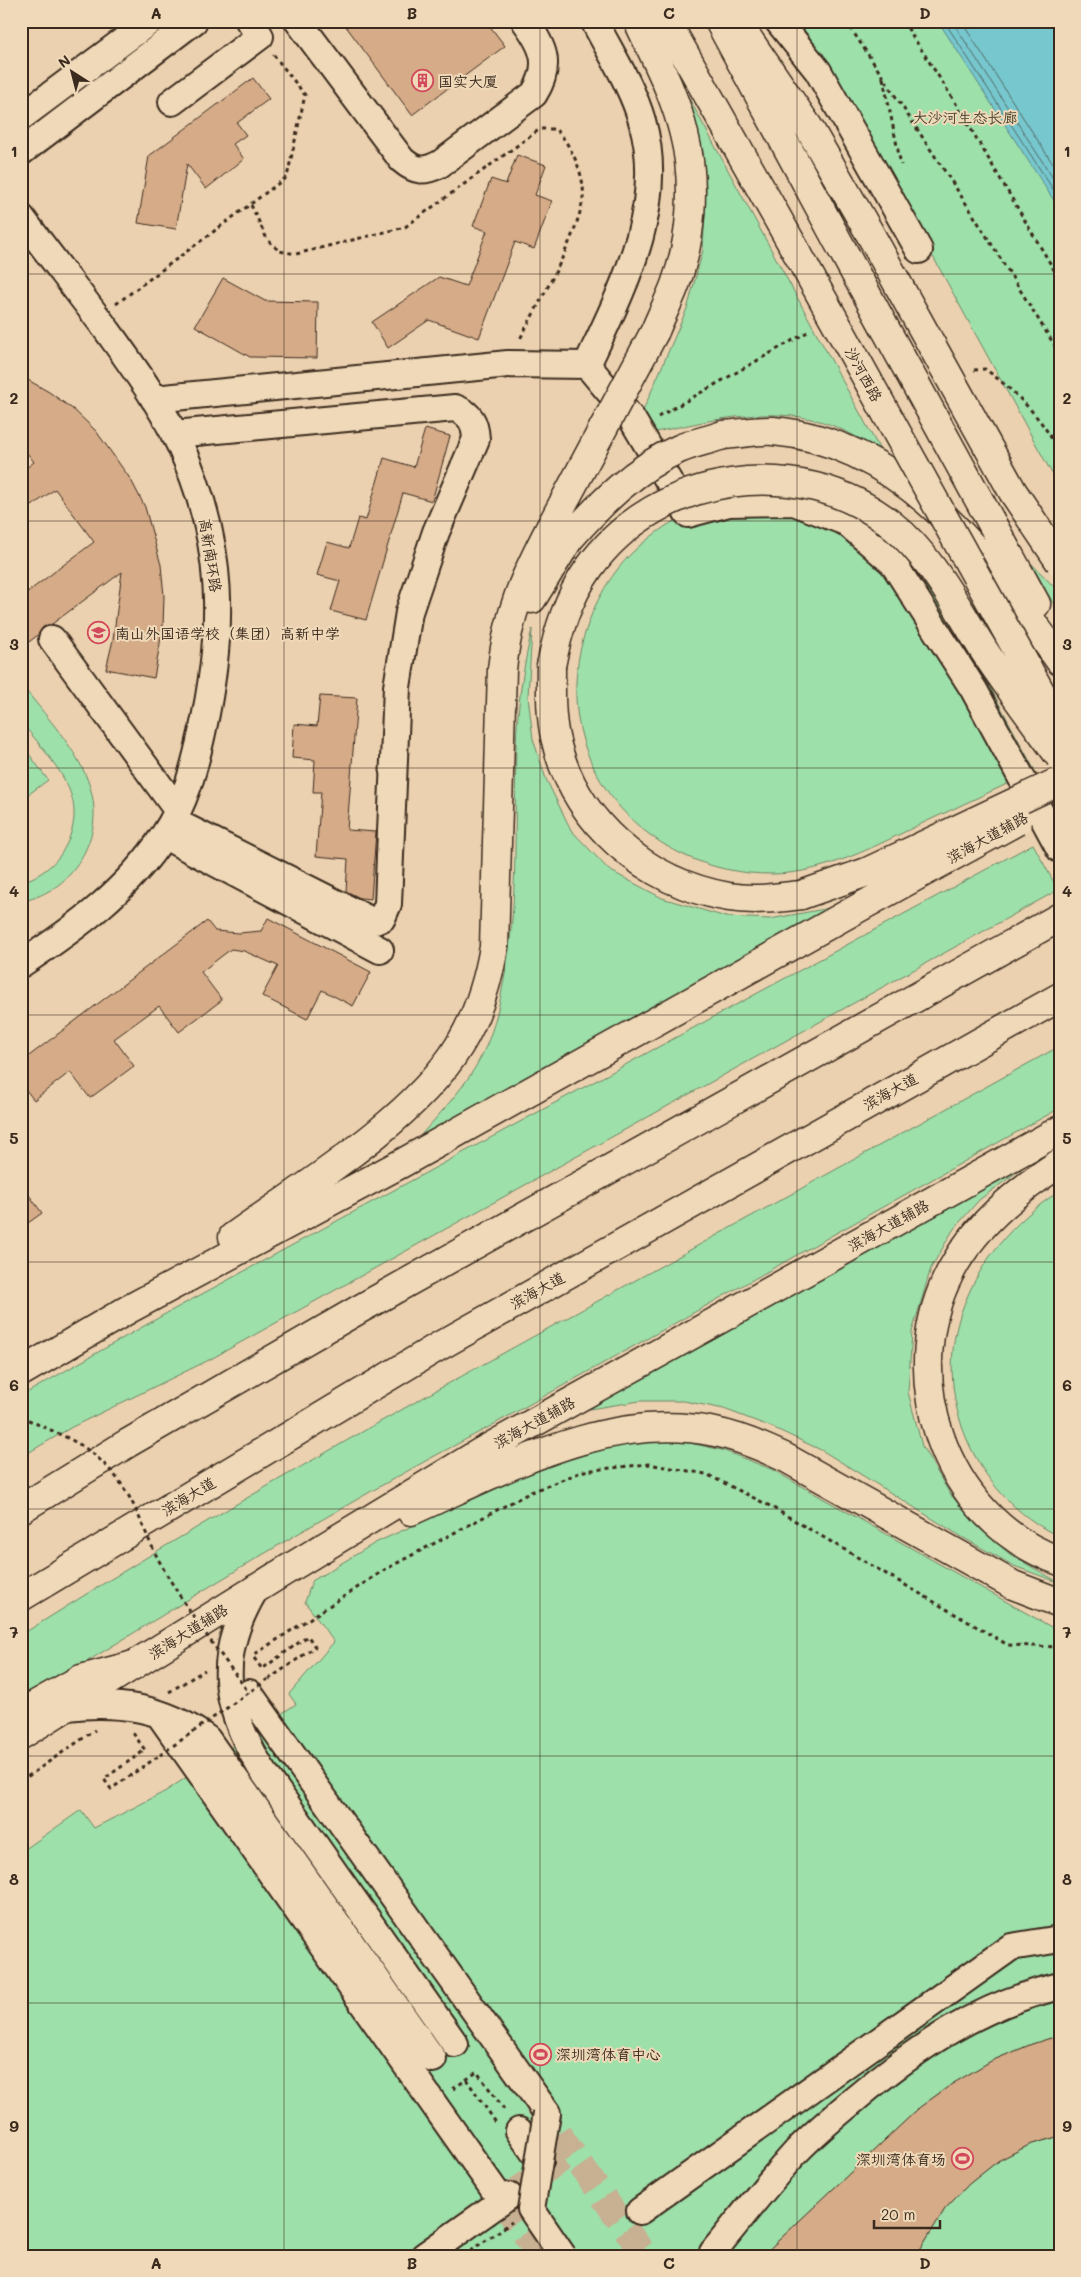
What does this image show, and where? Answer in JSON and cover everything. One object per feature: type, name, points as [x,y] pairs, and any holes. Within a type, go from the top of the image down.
[{"type":"main road","points":[[631,21],[660,69]]},
{"type":"main road","points":[[129,1309],[372,1136],[407,1106],[434,1079],[458,1047],[487,984],[494,946],[502,669],[510,616],[519,590],[559,534],[676,284],[690,208],[689,158],[684,134],[660,69],[638,21]]},
{"type":"main road","name":"沙河西路","points":[[666,21],[1060,727]]},
{"type":"main road","points":[[719,21],[1060,647]]},
{"type":"main road","points":[[736,21],[809,128],[1013,492],[1060,562]]},
{"type":"main road","points":[[559,534],[598,507],[635,476],[678,450],[723,435],[771,431],[813,437],[855,452],[904,482],[955,525],[996,574],[1060,661]]},
{"type":"main road","points":[[1060,757],[1005,682],[937,575],[915,546],[891,524],[868,508],[838,494],[805,484],[773,480],[736,481],[702,488],[668,501],[640,517],[613,540],[590,567],[571,598],[558,631],[551,666],[550,702],[555,738],[569,778],[584,804],[605,831],[632,856],[662,876],[700,891],[730,897],[766,899],[801,895],[832,886],[890,862],[1060,780]]},
{"type":"main road","name":"滨海大道辅路","points":[[21,1372],[129,1309],[404,1162],[1060,797]]},
{"type":"main road","points":[[21,1509],[128,1443],[358,1310],[1060,917]]},
{"type":"main road","name":"滨海大道","points":[[21,1597],[436,1348],[1060,997]]},
{"type":"main road","name":"滨海大道辅路","points":[[21,1735],[256,1588],[481,1452],[1060,1130]]},
{"type":"main road","points":[[1060,1164],[1002,1207],[977,1232],[955,1262],[939,1297],[930,1332],[927,1370],[931,1411],[943,1450],[962,1485],[983,1511],[1014,1538],[1044,1556],[1060,1562]]},
{"type":"main road","points":[[288,1569],[388,1521],[563,1445],[602,1434],[636,1428],[682,1428],[714,1432],[750,1442],[786,1458],[1013,1585],[1060,1603]]},
{"type":"main road","points":[[21,1491],[128,1443]]},
{"type":"main road","points":[[21,1713],[81,1679],[134,1665]]},
{"type":"street","points":[[21,117],[150,21]]},
{"type":"street","points":[[21,152],[194,21]]},
{"type":"street","points":[[303,23],[402,160],[412,169],[426,171],[440,164],[534,94],[543,79],[546,64],[535,35],[525,21]]},
{"type":"street","points":[[587,365],[617,301],[637,249],[648,196],[649,168],[648,145],[634,98],[594,21]]},
{"type":"street","points":[[778,21],[818,71],[919,250]]},
{"type":"street","points":[[172,102],[254,29]]},
{"type":"street","name":"高新南环路","points":[[21,217],[97,318],[154,399],[174,434],[197,484],[207,521],[218,587],[217,635],[210,698],[194,770],[172,823],[126,883],[95,913],[21,964]]},
{"type":"street","points":[[154,399],[508,364],[587,365]]},
{"type":"street","points":[[587,365],[638,428],[688,514],[729,503],[794,502],[846,522],[893,563],[974,690],[1060,849]]},
{"type":"street","points":[[172,823],[368,919],[375,921],[382,918],[388,904],[397,687],[409,612],[436,532],[476,439],[475,426],[470,417],[455,408],[174,434]]},
{"type":"street","points":[[52,639],[172,823],[380,950]]},
{"type":"street","points":[[256,1588],[244,1609],[232,1638],[229,1683],[232,1706],[242,1733],[261,1768],[455,2044]]},
{"type":"street","points":[[249,1693],[547,2113],[540,2161],[514,2202],[424,2256]]},
{"type":"street","points":[[66,1707],[99,1703],[121,1705],[163,1704],[207,1739],[434,2059]]},
{"type":"street","points":[[163,1704],[432,2103],[514,2202],[563,2256]]},
{"type":"street","points":[[640,2211],[1011,1946],[1060,1939]]},
{"type":"street","points":[[713,2252],[796,2153],[826,2123],[896,2065],[980,2013],[1002,2003],[1060,1986]]},
{"type":"street","points":[[509,2129],[540,2161]]},
{"type":"path","points":[[846,21],[969,208],[1060,354]]},
{"type":"path","points":[[904,21],[955,102],[1060,280]]},
{"type":"path","points":[[97,318],[251,205],[286,177],[305,95],[254,29]]},
{"type":"path","points":[[251,205],[267,239],[279,251],[296,254],[405,227],[540,129],[555,128],[565,137],[578,167],[583,196],[572,236],[508,364]]},
{"type":"path","points":[[638,428],[816,327]]},
{"type":"path","points":[[971,370],[986,369],[1012,388],[1035,417],[1060,455]]},
{"type":"path","points":[[21,1416],[84,1447],[97,1456],[119,1480],[137,1508],[161,1565],[181,1599],[249,1693]]},
{"type":"path","points":[[247,1659],[386,1569],[531,1492],[584,1471],[648,1464],[706,1474],[768,1505],[1008,1644],[1060,1647]]},
{"type":"path","points":[[128,1726],[146,1750],[104,1779],[111,1789],[315,1647],[308,1636],[262,1669],[253,1656]]},
{"type":"path","points":[[163,1704],[207,1669]]},
{"type":"path","points":[[21,1781],[96,1729]]},
{"type":"path","points":[[432,2103],[477,2072],[491,2091]]},
{"type":"path","points":[[466,2079],[509,2129]]},
{"type":"path","points":[[464,2256],[514,2202]]},
{"type":"green space","name":"大沙河生态长廊","points":[[797,21],[1060,21],[1060,488],[886,171],[809,36]]},
{"type":"green space","points":[[684,89],[880,450],[829,424],[792,416],[753,415],[714,420],[656,432],[647,429],[642,413],[688,306],[703,250],[706,188],[703,151]]},
{"type":"green space","points":[[758,499],[902,559],[931,592],[961,633],[1035,771],[870,849],[813,869],[794,872],[774,874],[726,869],[682,854],[644,830],[613,798],[590,761],[578,718],[577,672],[588,624],[598,600],[612,577],[628,557],[655,533],[672,522],[690,515]]},
{"type":"green space","points":[[1031,563],[1060,593],[1060,616]]},
{"type":"green space","points":[[532,629],[528,696],[533,739],[546,779],[571,830],[609,870],[662,898],[726,917],[770,919],[835,907],[420,1136],[454,1097],[476,1066],[489,1040],[499,1007],[511,930],[513,900],[516,748],[519,703]]},
{"type":"green space","points":[[21,684],[67,742],[80,763],[89,785],[94,807],[92,830],[83,855],[72,872],[49,891],[21,902],[21,882],[41,873],[62,853],[71,831],[74,817],[73,803],[63,778],[22,722],[20,710]]},
{"type":"green space","points":[[21,743],[48,780],[21,800]]},
{"type":"green space","points":[[1033,844],[1058,890],[209,1360],[72,1427],[21,1457],[21,1396],[167,1313]]},
{"type":"green space","points":[[1060,1046],[1060,1108],[370,1492],[252,1561],[21,1702],[21,1635],[160,1549],[372,1426]]},
{"type":"green space","points":[[1025,1166],[979,1200],[953,1230],[931,1268],[912,1332],[908,1392],[922,1446],[950,1494],[978,1527],[1011,1555],[1060,1583],[1014,1566],[962,1537],[823,1451],[774,1428],[724,1409],[684,1401],[640,1401],[583,1410]]},
{"type":"green space","points":[[1060,1191],[1060,1537],[1029,1518],[1002,1494],[981,1466],[965,1434],[955,1400],[952,1365],[956,1330],[968,1295],[984,1264],[1018,1223]]},
{"type":"green space","name":"深圳湾体育中心","points":[[636,1438],[681,1441],[722,1450],[771,1469],[1060,1632],[1060,2256],[21,2256],[21,1852],[81,1810],[94,1828],[166,1791],[296,1704],[289,1694],[334,1642],[305,1602],[312,1581],[375,1543],[537,1469],[592,1447]]},
{"type":"water","points":[[938,21],[1060,21],[1060,210]]},
{"type":"building","name":"国实大厦","points":[[342,21],[486,21],[505,46],[412,115]]},
{"type":"building","points":[[253,78],[269,99],[237,123],[246,135],[233,144],[244,159],[206,189],[187,164],[176,229],[138,223],[149,156]]},
{"type":"building","points":[[517,155],[546,165],[535,195],[552,201],[534,249],[515,242],[479,338],[429,320],[388,348],[372,322],[439,277],[466,286],[487,231],[473,226],[491,179],[506,184]]},
{"type":"building","points":[[223,278],[265,301],[318,302],[317,358],[250,357],[195,326]]},
{"type":"building","points":[[21,376],[49,392],[74,410],[96,431],[131,480],[145,507],[161,565],[164,596],[163,626],[154,678],[106,669],[113,640],[122,572],[52,624],[43,627],[38,635],[21,648],[21,597],[94,542],[55,489],[21,514],[21,472],[34,462],[21,445]]},
{"type":"building","points":[[425,429],[450,436],[432,501],[403,493],[366,620],[331,611],[340,581],[317,575],[327,542],[349,548],[358,518],[366,520],[384,458],[414,467]]},
{"type":"building","points":[[320,696],[357,698],[347,830],[376,832],[371,899],[360,898],[346,891],[348,859],[316,856],[321,792],[313,792],[315,760],[292,758],[294,724],[317,726]]},
{"type":"building","points":[[268,918],[371,972],[353,1006],[322,990],[307,1019],[262,996],[278,966],[244,951],[231,949],[201,972],[222,1000],[179,1032],[159,1006],[114,1039],[134,1066],[90,1098],[70,1072],[34,1100],[21,1084],[21,1062],[207,921],[215,931],[239,933],[261,931]]},
{"type":"building","points":[[21,1184],[42,1213],[21,1228]]},
{"type":"building","name":"深圳湾体育场","points":[[1060,2035],[1060,2136],[1029,2145],[998,2161],[969,2184],[945,2209],[916,2256],[762,2256],[920,2107],[952,2084],[991,2061]]},
{"type":"tunnel","points":[[536,2102],[645,2256]]},
{"type":"tunnel","points":[[509,2196],[572,2152]]},
{"type":"tunnel","points":[[502,2201],[540,2256]]},
{"type":"place","name":"国实大厦","points":[[422,81]]},
{"type":"place","name":"南山外国语学校（集团）高新中学","points":[[99,633]]},
{"type":"place","name":"深圳湾体育中心","points":[[540,2054]]},
{"type":"place","name":"深圳湾体育场","points":[[962,2159]]}]
